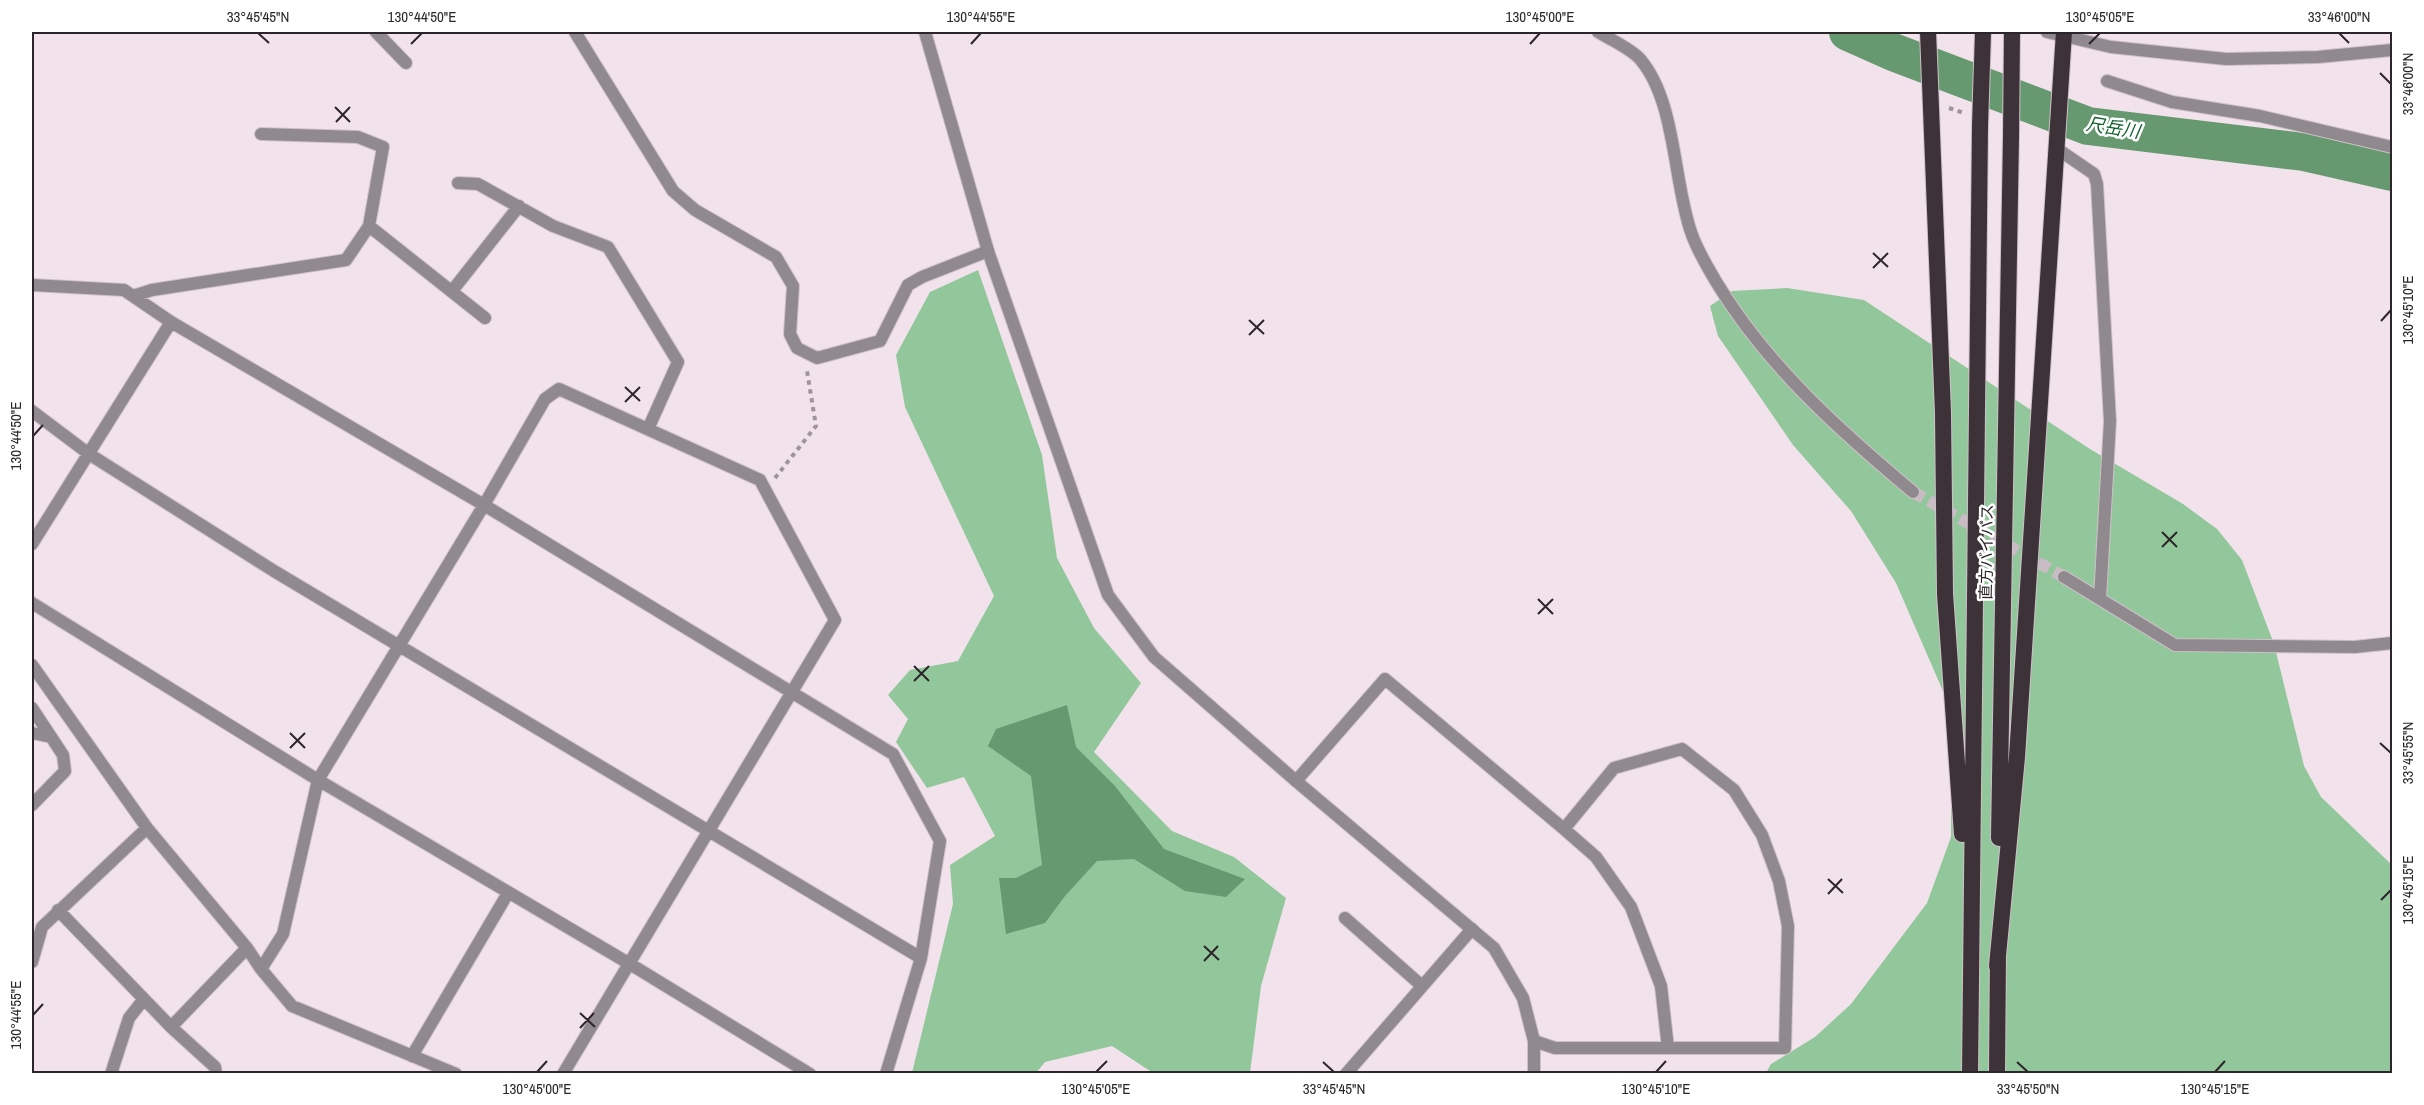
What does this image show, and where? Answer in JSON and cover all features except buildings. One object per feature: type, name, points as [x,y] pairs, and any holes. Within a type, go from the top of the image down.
[{"type":"highway","points":[[1928,32],[1942,413],[1945,594],[1970,954]]},
{"type":"highway","name":"直方バイパス","points":[[1970,1074],[1980,126],[1983,32]]},
{"type":"highway","name":"直方バイパス","points":[[1997,1074],[2012,32]]},
{"type":"highway","points":[[1997,966],[2017,758],[2064,34]]},
{"type":"street","points":[[376,32],[406,63]]},
{"type":"street","points":[[575,32],[673,191],[695,210],[776,257],[793,286],[790,334],[797,348],[817,358],[880,341],[908,285],[922,277],[988,251]]},
{"type":"street","points":[[925,32],[988,251],[1108,595],[1154,657],[1296,781],[1494,948],[1523,998],[1534,1041],[1534,1074]]},
{"type":"street","points":[[1598,32],[1638,57],[1655,79],[1691,232],[1716,281],[1756,339],[1798,386],[1869,455],[1913,492]]},
{"type":"street","points":[[2047,32],[2064,34],[2110,47],[2226,59],[2318,57],[2392,50]]},
{"type":"street","points":[[2107,81],[2172,102],[2260,116],[2392,147]]},
{"type":"street","points":[[133,296],[152,290],[346,260],[369,226],[383,147],[358,137],[261,134]]},
{"type":"street","points":[[2056,148],[2094,174],[2097,184],[2110,422],[2100,599]]},
{"type":"street","points":[[458,183],[478,184],[553,226],[608,247],[678,362],[648,429]]},
{"type":"street","points":[[452,291],[519,206]]},
{"type":"street","points":[[369,226],[485,318]]},
{"type":"street","points":[[32,285],[124,290],[171,322],[484,505],[892,754],[940,841],[921,958],[886,1074]]},
{"type":"street","points":[[32,544],[171,322]]},
{"type":"street","points":[[261,969],[284,934],[318,780],[484,505],[545,399],[559,390],[760,480],[835,620],[563,1074]]},
{"type":"street","points":[[32,411],[89,454],[274,571],[921,958]]},
{"type":"street","points":[[2064,577],[2175,645],[2355,647],[2392,643]]},
{"type":"street","points":[[32,603],[318,780],[630,964],[810,1074]]},
{"type":"street","points":[[32,665],[147,828],[292,1006],[456,1074]]},
{"type":"street","points":[[1296,781],[1385,679],[1596,857],[1631,907],[1661,986],[1668,1048]]},
{"type":"street","points":[[32,708],[63,755],[65,771],[32,805]]},
{"type":"street","points":[[32,733],[51,737]]},
{"type":"street","points":[[1534,1041],[1555,1048],[1785,1048],[1788,926],[1779,881],[1762,835],[1734,790],[1682,749],[1614,768],[1564,829]]},
{"type":"street","points":[[32,962],[42,927],[147,828]]},
{"type":"street","points":[[412,1056],[508,893]]},
{"type":"street","points":[[58,910],[171,1027],[215,1067],[216,1074]]},
{"type":"street","points":[[1345,918],[1422,986]]},
{"type":"street","points":[[1346,1074],[1472,929]]},
{"type":"street","points":[[171,1027],[247,948]]},
{"type":"street","points":[[111,1074],[129,1018],[144,999]]},
{"type":"path","points":[[765,490],[816,426],[803,351]]},
{"type":"shaded area","points":[[978,270],[1042,455],[1057,558],[1094,628],[1141,683],[1094,752],[1172,831],[1234,857],[1286,898],[1261,986],[1250,1073],[1153,1073],[1112,1046],[1045,1062],[1036,1073],[912,1073],[953,904],[950,865],[995,836],[964,777],[927,788],[896,742],[908,719],[888,695],[910,670],[958,661],[994,596],[905,407],[896,355],[930,292]]},
{"type":"shaded area","points":[[1787,288],[1864,300],[2090,449],[2183,504],[2217,529],[2242,560],[2274,644],[2304,766],[2321,797],[2392,865],[2392,1073],[1766,1073],[1771,1064],[1815,1037],[1851,1004],[1927,903],[1951,837],[1946,698],[1896,583],[1851,511],[1793,445],[1718,336],[1710,306],[1732,291]]},
{"type":"shaded area","points":[[1067,705],[1076,747],[1115,786],[1164,849],[1245,879],[1226,897],[1185,891],[1134,859],[1097,861],[1065,896],[1045,923],[1006,934],[999,878],[1016,878],[1042,865],[1031,776],[988,746],[996,729]]},
{"type":"waterway","name":"尺岳川","points":[[1848,32],[1893,52],[2088,126],[2304,152],[2392,172]]},
{"type":"tunnel","points":[[1913,492],[2064,577]]}]
